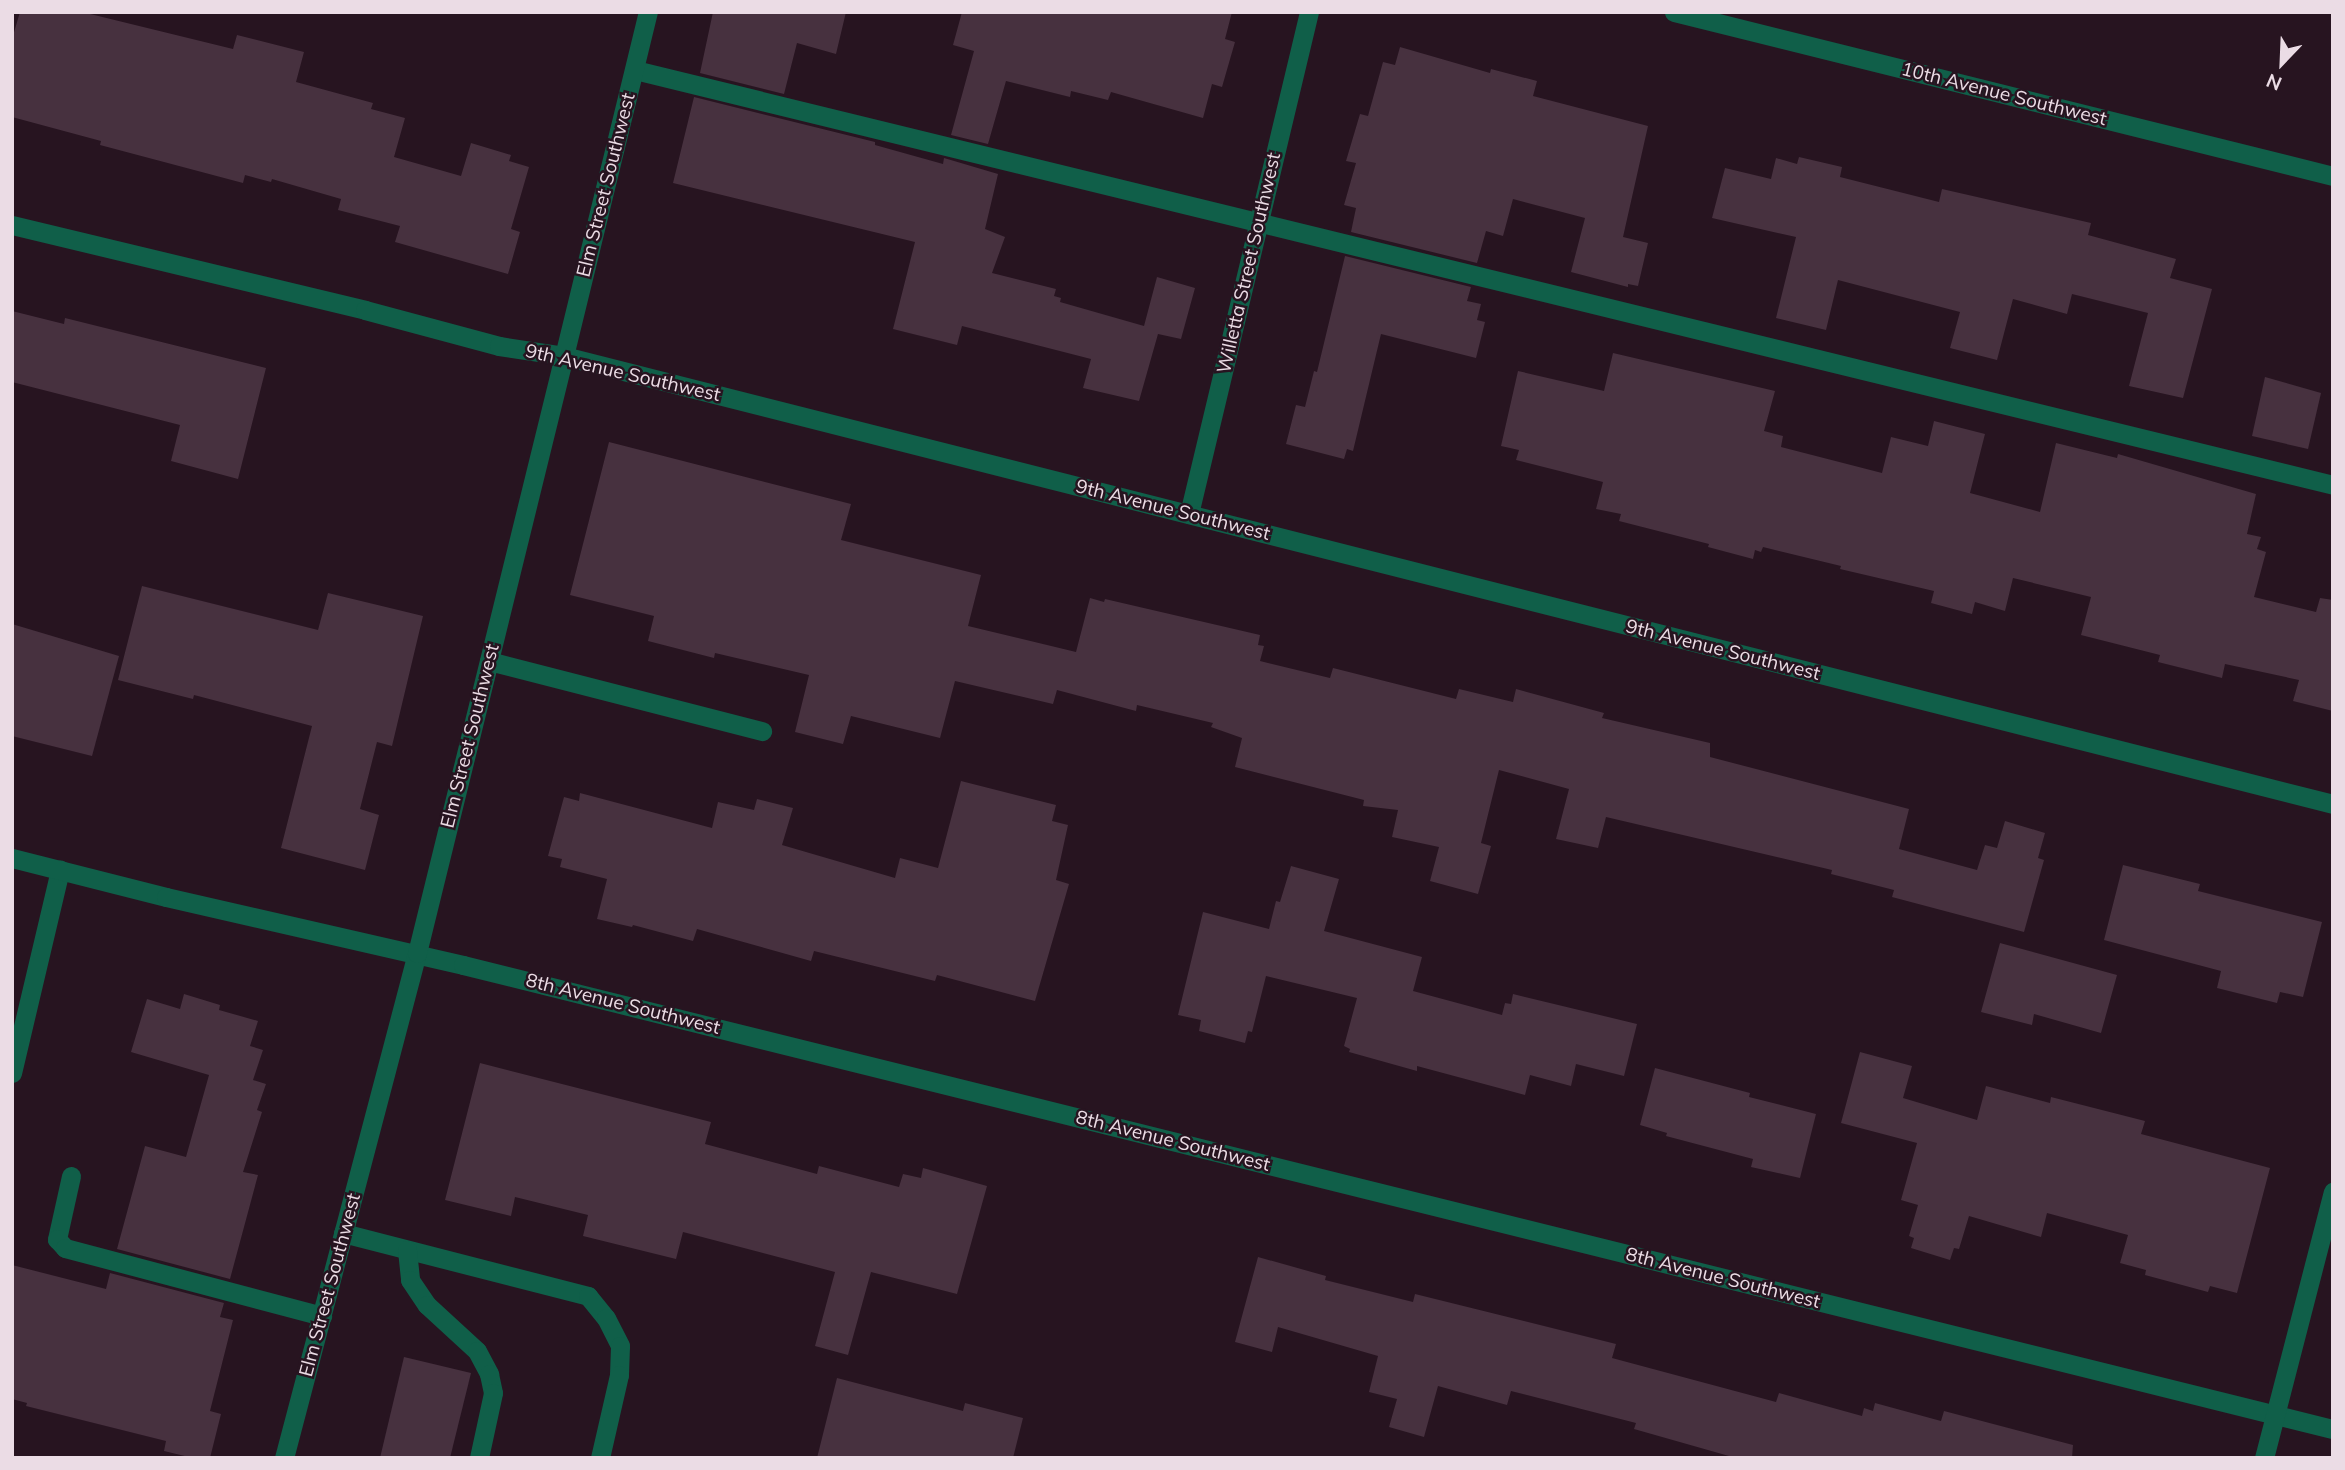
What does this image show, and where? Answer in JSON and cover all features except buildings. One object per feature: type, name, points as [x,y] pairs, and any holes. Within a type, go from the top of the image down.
[{"type":"street","name":"Elm Street Southwest","points":[[284,1458],[417,953],[648,12]]},
{"type":"street","name":"Willetta Street Southwest","points":[[1189,514],[1309,12]]},
{"type":"street","name":"10th Avenue Southwest","points":[[1674,12],[2333,176]]},
{"type":"street","points":[[635,70],[2333,485]]},
{"type":"street","name":"9th Avenue Southwest","points":[[12,225],[365,310],[499,346],[564,356],[2333,804]]},
{"type":"street","points":[[489,661],[762,731]]},
{"type":"street","name":"8th Avenue Southwest","points":[[12,858],[344,939],[417,953],[2333,1429]]},
{"type":"street","points":[[12,1073],[60,870]]},
{"type":"street","points":[[71,1176],[57,1239],[65,1248],[322,1316]]},
{"type":"street","points":[[2264,1458],[2333,1192]]},
{"type":"street","points":[[343,1234],[588,1296],[606,1318],[620,1346],[619,1375],[600,1458]]},
{"type":"street","points":[[407,1250],[410,1280],[427,1305],[477,1351],[489,1374],[493,1394],[479,1458]]}]
